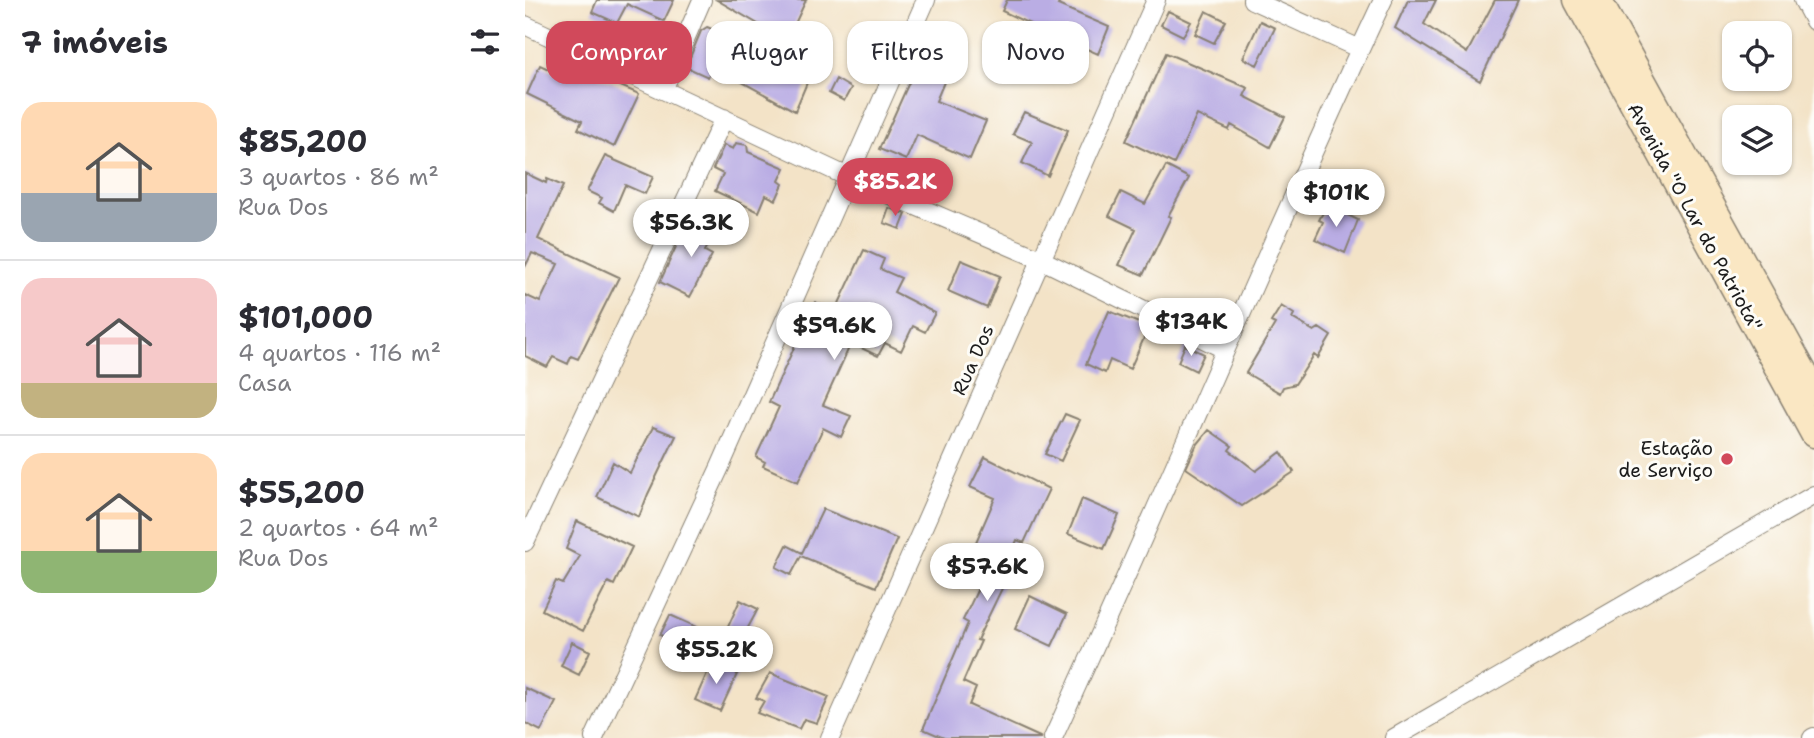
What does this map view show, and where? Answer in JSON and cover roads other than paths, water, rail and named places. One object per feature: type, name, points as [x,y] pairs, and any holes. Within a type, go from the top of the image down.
[{"type":"main road","name":"Avenida \"O Lar do Patriota\"","points":[[1577,0],[1814,434]]},
{"type":"main road","name":"Avenida \"O Lar do Patriota\"","points":[[1598,0],[1814,391]]},
{"type":"street","points":[[664,89],[702,0]]},
{"type":"street","points":[[594,738],[720,467],[926,0]]},
{"type":"street","name":"Rua Dos","points":[[830,738],[1156,0]]},
{"type":"street","points":[[1252,0],[1360,49]]},
{"type":"street","points":[[1053,738],[1109,617],[1224,349],[1383,0]]},
{"type":"street","points":[[1803,0],[1814,21]]},
{"type":"street","points":[[527,31],[664,89],[848,177],[1040,259],[1224,349]]},
{"type":"street","points":[[525,542],[724,118]]},
{"type":"street","points":[[1394,738],[1814,495]]},
{"type":"place","name":"Estação de Serviço","points":[[1727,459]]}]
